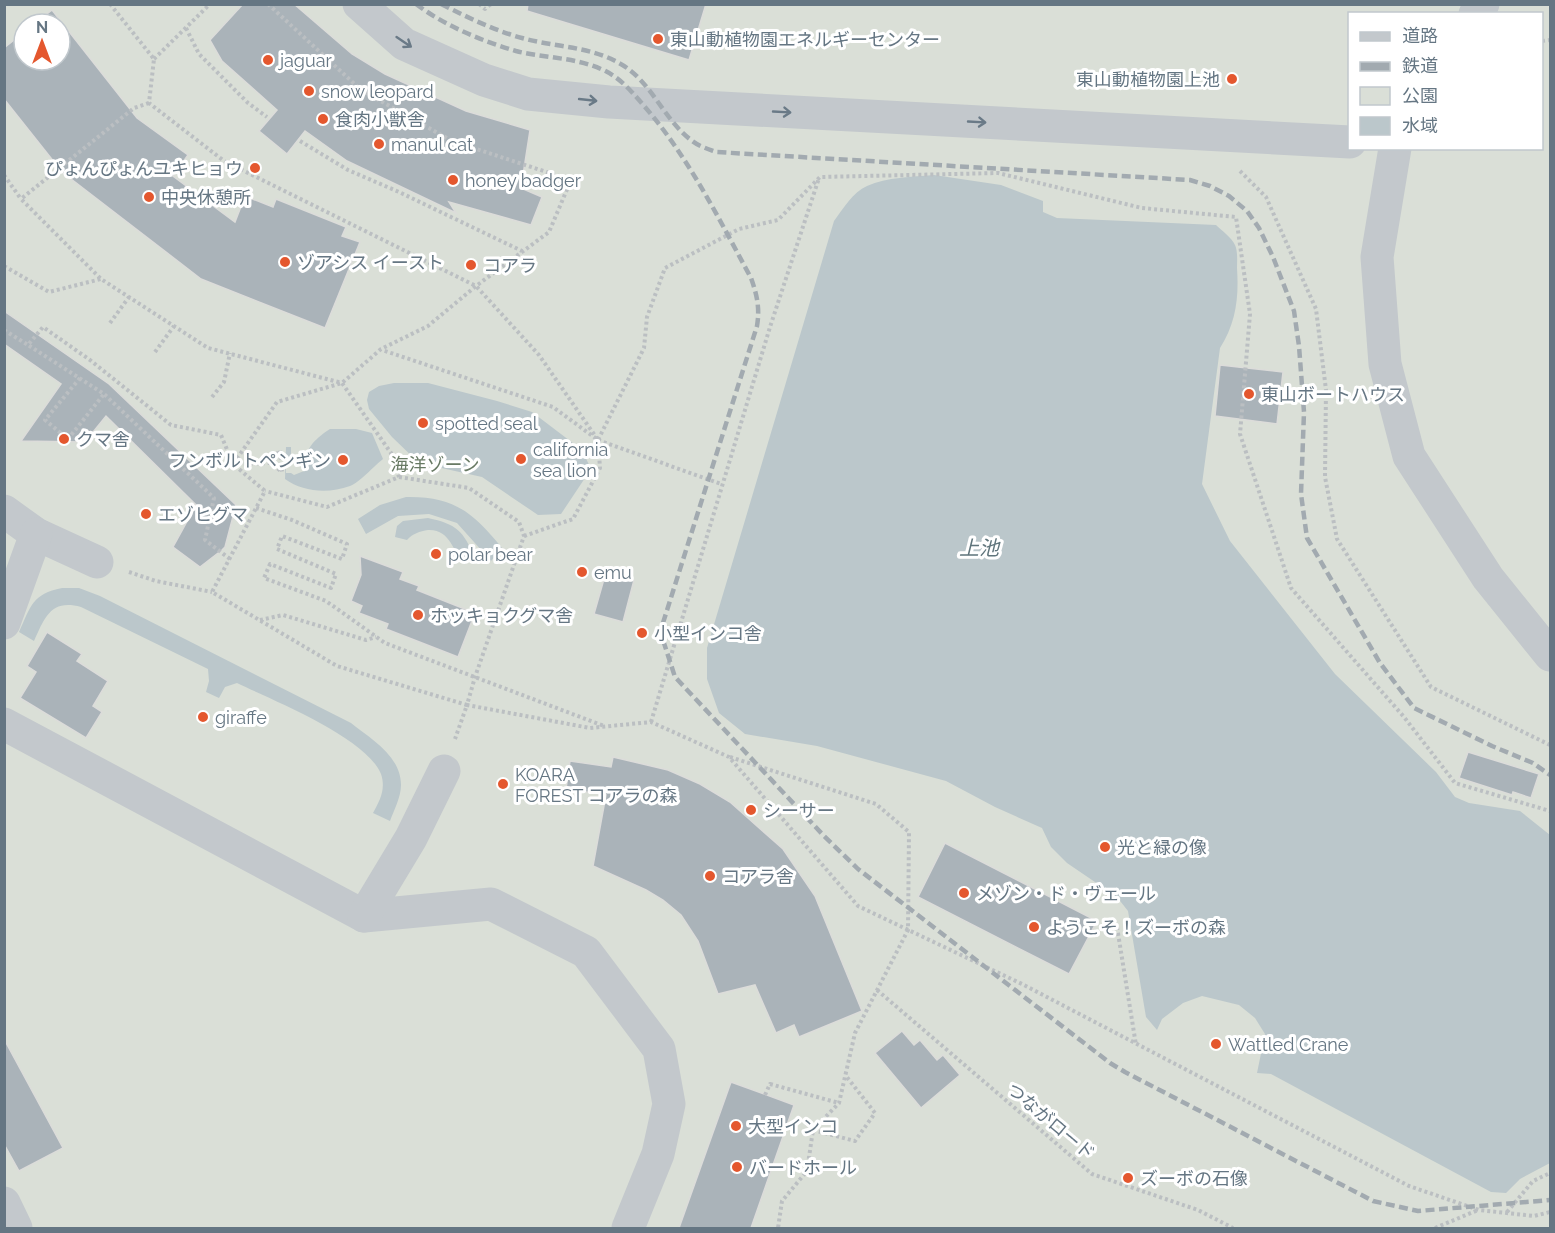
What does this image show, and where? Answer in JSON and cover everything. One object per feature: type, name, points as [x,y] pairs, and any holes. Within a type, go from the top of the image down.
[{"type":"street","points":[[359,4],[404,44],[484,80],[528,94],[609,102],[1348,142]]},
{"type":"street","points":[[1395,150],[1377,257],[1385,364],[1409,456],[1488,578],[1551,655]]},
{"type":"street","points":[[4,511],[36,534],[97,562]]},
{"type":"street","points":[[4,622],[36,534]]},
{"type":"street","points":[[4,724],[364,916],[490,904],[586,952],[659,1049],[669,1104],[658,1154],[628,1228]]},
{"type":"street","points":[[364,916],[411,838],[444,771]]},
{"type":"street","points":[[4,1203],[16,1228]]},
{"type":"path","points":[[110,4],[154,59]]},
{"type":"path","points":[[149,103],[154,59],[210,4]]},
{"type":"path","points":[[233,464],[277,402],[342,383],[381,349],[428,326],[476,286],[549,232],[571,180],[452,141],[361,90],[268,4]]},
{"type":"path","points":[[479,4],[484,9],[491,4]]},
{"type":"path","points":[[186,28],[199,54],[248,103],[267,117]]},
{"type":"path","points":[[21,200],[134,108],[149,103]]},
{"type":"path","points":[[149,103],[224,161],[476,286],[539,355],[598,440]]},
{"type":"path","points":[[300,141],[348,170],[523,251]]},
{"type":"path","points":[[1234,164],[1266,197],[1316,309],[1326,390],[1325,477],[1337,539],[1431,687],[1551,745]]},
{"type":"path","points":[[524,536],[573,519],[600,468],[598,440],[644,348],[647,317],[664,268],[739,229],[778,220],[819,177],[998,173],[1142,208],[1236,218],[1250,314],[1240,434],[1290,588],[1404,717],[1455,783],[1551,811]]},
{"type":"path","points":[[4,175],[21,200],[101,279],[208,348],[342,383],[391,453],[399,477]]},
{"type":"path","points":[[651,722],[721,484],[819,177]]},
{"type":"path","points":[[4,266],[49,292],[101,279]]},
{"type":"path","points":[[110,323],[129,297]]},
{"type":"path","points":[[155,352],[174,326]]},
{"type":"path","points":[[28,345],[43,327],[90,360],[171,425],[221,435],[233,464],[265,491],[327,507],[399,477],[469,488],[519,522],[524,536],[444,771]]},
{"type":"path","points":[[4,330],[104,394],[214,498],[205,540],[230,559]]},
{"type":"path","points":[[381,349],[553,407],[598,440],[721,484]]},
{"type":"path","points":[[212,397],[224,382],[230,353]]},
{"type":"path","points":[[80,378],[45,420],[68,440],[104,394]]},
{"type":"path","points":[[233,464],[271,463],[282,472],[280,450],[271,463]]},
{"type":"path","points":[[212,592],[265,491]]},
{"type":"path","points":[[256,508],[292,520],[347,544],[342,559],[282,536],[277,549],[336,574],[331,588],[270,564],[264,578],[326,601],[385,643],[605,727]]},
{"type":"path","points":[[97,562],[156,581],[212,592],[337,666],[467,705],[590,728],[651,722],[729,757],[876,804],[909,832],[908,930],[855,1033],[839,1102],[813,1130],[807,1171],[782,1201],[778,1228]]},
{"type":"path","points":[[259,620],[283,615],[366,640],[376,637]]},
{"type":"path","points":[[729,757],[858,906],[1022,984],[1409,1186],[1479,1210],[1534,1216],[1551,1212]]},
{"type":"path","points":[[1117,927],[1136,1044]]},
{"type":"path","name":"つながロード","points":[[877,990],[1092,1174],[1198,1210],[1233,1228]]},
{"type":"path","points":[[813,1130],[855,1141],[875,1113],[845,1075]]},
{"type":"path","points":[[765,1095],[770,1084],[839,1102]]},
{"type":"path","points":[[1506,1213],[1533,1181],[1551,1173]]},
{"type":"path","points":[[1435,1228],[1479,1210]]},
{"type":"green space","name":"海洋ゾーン","points":[[5,5],[1550,5],[1550,1228],[5,1228]]},
{"type":"water","name":"上池","points":[[934,175],[1001,185],[1043,201],[1043,212],[1057,218],[1216,225],[1235,245],[1237,300],[1230,329],[1220,348],[1202,484],[1230,541],[1335,674],[1436,772],[1455,797],[1469,803],[1520,811],[1550,835],[1550,1163],[1520,1179],[1506,1193],[1491,1192],[1271,1074],[1257,1073],[1265,1034],[1255,1018],[1239,1005],[1202,996],[1183,1003],[1162,1019],[1157,1030],[1146,1017],[1128,911],[1117,897],[1067,863],[1051,847],[1042,828],[995,807],[946,781],[817,746],[745,734],[719,713],[707,679],[707,648],[834,221],[853,197],[867,186],[891,179]]},
{"type":"water","points":[[394,383],[428,383],[532,412],[582,450],[591,469],[561,514],[538,515],[482,477],[419,463],[392,437],[369,409],[367,400],[369,392],[379,386]]},
{"type":"water","points":[[330,429],[356,429],[372,433],[383,459],[358,482],[342,489],[325,491],[308,489],[285,479],[286,447],[291,447],[291,461],[286,462],[286,473],[294,475],[304,471],[304,464],[311,446]]},
{"type":"water","points":[[406,497],[437,499],[461,509],[481,525],[502,548],[491,561],[457,523],[429,514],[398,516],[366,534],[358,519],[380,505]]},
{"type":"water","points":[[428,518],[446,523],[458,530],[467,541],[474,557],[465,564],[446,537],[436,531],[419,532],[407,540],[395,537],[397,526],[403,521]]},
{"type":"water","points":[[62,588],[79,588],[100,596],[351,723],[384,749],[396,765],[400,775],[401,790],[390,821],[373,813],[380,799],[383,785],[381,774],[372,760],[338,733],[316,721],[237,683],[225,687],[219,698],[206,692],[209,681],[208,669],[81,607],[63,606],[50,612],[34,641],[19,632],[34,602],[44,594]]},
{"type":"building","points":[[243,4],[294,4],[352,54],[385,74],[466,111],[530,130],[521,188],[542,197],[531,225],[449,202],[456,213],[347,161],[305,131],[287,154],[259,131],[277,110],[222,61],[210,40]]},
{"type":"building","name":"東山動植物園エネルギーセンター","points":[[528,4],[706,4],[689,60],[527,11]]},
{"type":"building","points":[[72,35],[137,118],[188,155],[173,176],[235,222],[245,196],[273,207],[276,199],[346,227],[342,236],[360,242],[325,328],[201,279],[62,172],[4,99],[4,48],[12,42],[12,72],[72,72]]},
{"type":"building","name":"クマ舎","points":[[4,311],[109,384],[236,505],[225,547],[222,550],[200,567],[173,547],[196,505],[106,416],[85,442],[21,441],[61,384],[4,344]]},
{"type":"building","name":"東山ボートハウス","points":[[1220,365],[1283,372],[1277,424],[1215,416]]},
{"type":"building","points":[[360,556],[403,572],[400,579],[419,586],[417,590],[475,613],[458,657],[386,629],[388,624],[359,613],[362,606],[351,601],[361,575]]},
{"type":"building","points":[[606,572],[634,580],[623,622],[594,614]]},
{"type":"building","points":[[47,632],[82,654],[77,661],[108,681],[93,706],[102,712],[86,738],[20,698],[36,672],[27,666]]},
{"type":"building","points":[[1468,752],[1539,774],[1531,798],[1513,792],[1512,795],[1459,778]]},
{"type":"building","name":"コアラ舎","points":[[613,757],[668,770],[700,784],[730,802],[783,849],[815,896],[862,1011],[799,1037],[794,1025],[776,1033],[755,985],[718,994],[698,941],[681,915],[646,890],[593,866],[606,795],[566,789],[570,761],[611,767]]},
{"type":"building","points":[[945,843],[1097,921],[1069,974],[918,897]]},
{"type":"building","points":[[902,1031],[914,1045],[920,1040],[937,1060],[943,1055],[960,1075],[921,1108],[875,1053]]},
{"type":"building","points":[[4,1039],[63,1148],[19,1171],[4,1144]]},
{"type":"building","name":"バードホール","points":[[731,1082],[794,1105],[751,1228],[679,1228]]},
{"type":"railway","points":[[416,4],[451,26],[490,43],[516,51],[591,65],[608,72],[620,81],[645,107],[676,147],[751,278],[757,302],[757,326],[662,626],[663,640],[675,677],[824,836],[858,869],[1110,1063],[1373,1201],[1418,1211],[1550,1200]]},
{"type":"railway","points":[[441,4],[511,35],[608,57],[640,79],[672,122],[691,140],[716,152],[1190,180],[1210,186],[1229,196],[1247,211],[1259,228],[1294,311],[1304,412],[1301,494],[1307,538],[1380,663],[1414,708],[1533,763],[1550,775]]},
{"type":"place","name":"東山動植物園エネルギーセンター","points":[[658,39]]},
{"type":"place","name":"jaguar","points":[[268,60]]},
{"type":"place","name":"東山動植物園上池","points":[[1232,79]]},
{"type":"place","name":"snow leopard","points":[[309,91]]},
{"type":"place","name":"食肉小獣舎","points":[[323,119]]},
{"type":"place","name":"manul cat","points":[[379,144]]},
{"type":"place","name":"ぴょんぴょんユキヒョウ","points":[[255,168]]},
{"type":"place","name":"honey badger","points":[[453,180]]},
{"type":"place","name":"中央休憩所","points":[[149,197]]},
{"type":"place","name":"ゾアシス イースト","points":[[285,262]]},
{"type":"place","name":"コアラ","points":[[471,265]]},
{"type":"place","name":"東山ボートハウス","points":[[1249,394]]},
{"type":"place","name":"spotted seal","points":[[423,423]]},
{"type":"place","name":"クマ舎","points":[[64,439]]},
{"type":"place","name":"california sea lion","points":[[521,459]]},
{"type":"place","name":"フンボルトペンギン","points":[[343,460]]},
{"type":"place","name":"エゾヒグマ","points":[[146,514]]},
{"type":"place","name":"polar bear","points":[[436,554]]},
{"type":"place","name":"emu","points":[[582,572]]},
{"type":"place","name":"ホッキョクグマ舎","points":[[418,615]]},
{"type":"place","name":"小型インコ舎","points":[[642,633]]},
{"type":"place","name":"giraffe","points":[[203,717]]},
{"type":"place","name":"KOARA FOREST コアラの森","points":[[503,784]]},
{"type":"place","name":"シーサー","points":[[751,810]]},
{"type":"place","name":"光と緑の像","points":[[1105,847]]},
{"type":"place","name":"コアラ舎","points":[[710,876]]},
{"type":"place","name":"メゾン・ド・ヴェール","points":[[964,893]]},
{"type":"place","name":"ようこそ！ズーボの森","points":[[1034,927]]},
{"type":"place","name":"Wattled Crane","points":[[1216,1044]]},
{"type":"place","name":"大型インコ","points":[[736,1126]]},
{"type":"place","name":"バードホール","points":[[737,1167]]},
{"type":"place","name":"ズーボの石像","points":[[1128,1178]]}]
